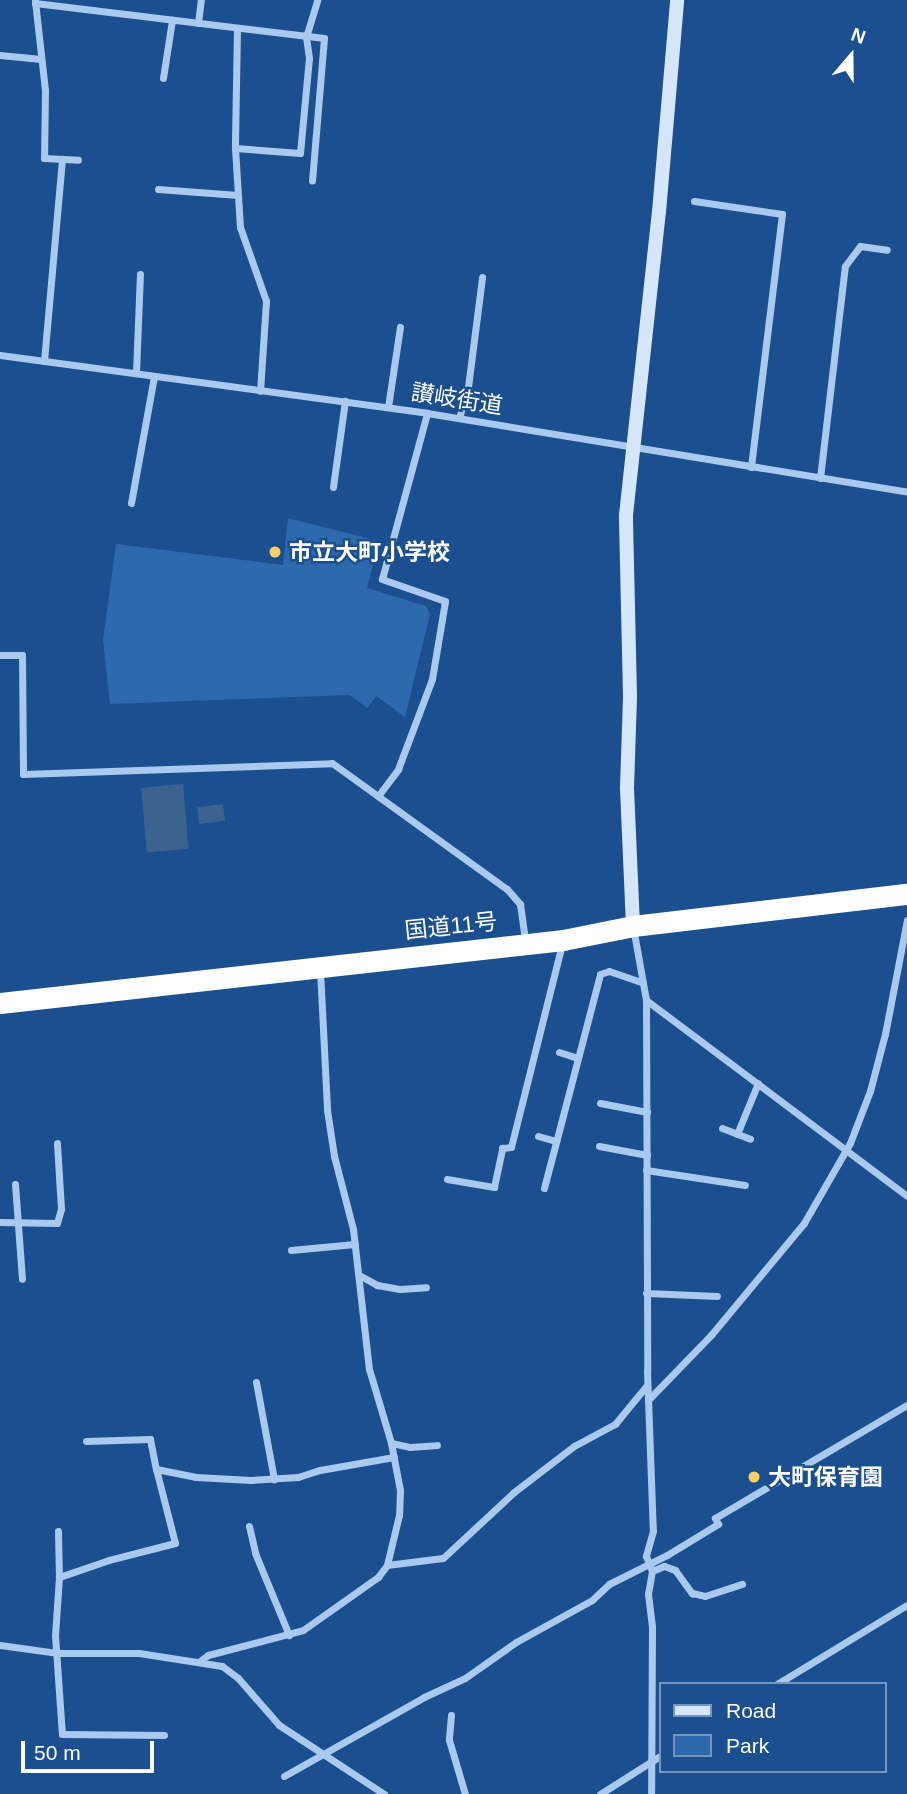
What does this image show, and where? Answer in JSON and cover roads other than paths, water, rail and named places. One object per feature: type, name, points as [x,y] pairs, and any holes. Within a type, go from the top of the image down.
[{"type":"highway","name":"国道11号","points":[[0,1003],[563,940],[633,926],[907,894]]},
{"type":"street","points":[[198,23],[201,0]]},
{"type":"street","points":[[235,148],[300,153],[309,58],[306,37],[317,0]]},
{"type":"street","points":[[651,1794],[652,1627],[648,1594],[651,1567],[646,1556],[653,1531],[647,1385],[646,1000],[633,926],[627,788],[630,696],[626,515],[661,199],[677,0]]},
{"type":"street","points":[[78,160],[44,158],[45,90],[35,1],[324,38],[312,180]]},
{"type":"street","points":[[163,78],[172,20]]},
{"type":"street","points":[[237,28],[235,148],[240,227],[266,301],[260,391]]},
{"type":"street","points":[[0,55],[41,59]]},
{"type":"street","points":[[44,361],[62,159]]},
{"type":"street","points":[[158,189],[238,195]]},
{"type":"street","points":[[694,201],[782,214],[751,467]]},
{"type":"street","points":[[820,478],[845,266],[860,246],[887,250]]},
{"type":"street","points":[[136,373],[140,274]]},
{"type":"street","points":[[459,418],[468,387],[482,277]]},
{"type":"street","points":[[388,407],[400,327]]},
{"type":"street","name":"讃岐街道","points":[[0,355],[388,407],[907,492]]},
{"type":"street","points":[[131,503],[154,376]]},
{"type":"street","points":[[333,487],[345,401]]},
{"type":"street","points":[[378,796],[398,769],[432,679],[445,601],[382,579],[426,413]]},
{"type":"street","points":[[0,654],[22,655],[23,774],[332,762],[506,889],[520,904],[526,944]]},
{"type":"street","points":[[648,1401],[711,1335],[804,1223],[858,1129],[895,997],[907,920]]},
{"type":"street","points":[[447,1179],[494,1187],[502,1148],[511,1147],[563,940]]},
{"type":"street","points":[[200,1661],[217,1652],[303,1630],[378,1577],[387,1565],[398,1516],[400,1490],[391,1443],[369,1369],[355,1244],[334,1156],[327,1110],[320,966]]},
{"type":"street","points":[[544,1188],[600,974],[610,971],[643,984]]},
{"type":"street","points":[[646,1000],[907,1196]]},
{"type":"street","points":[[559,1052],[578,1058]]},
{"type":"street","points":[[737,1134],[758,1083]]},
{"type":"street","points":[[600,1103],[647,1112]]},
{"type":"street","points":[[722,1128],[750,1139]]},
{"type":"street","points":[[538,1136],[556,1141]]},
{"type":"street","points":[[0,1222],[57,1223],[61,1209],[57,1143]]},
{"type":"street","points":[[599,1146],[647,1155]]},
{"type":"street","points":[[646,1170],[745,1185]]},
{"type":"street","points":[[15,1184],[22,1279]]},
{"type":"street","points":[[291,1250],[355,1244]]},
{"type":"street","points":[[359,1275],[377,1285],[400,1289],[426,1287]]},
{"type":"street","points":[[646,1293],[717,1296]]},
{"type":"street","points":[[256,1382],[274,1479]]},
{"type":"street","points":[[387,1565],[443,1558],[514,1492],[574,1446],[615,1424],[647,1385]]},
{"type":"street","points":[[284,1776],[424,1697],[466,1678],[516,1642],[592,1600],[609,1584],[651,1567],[718,1524],[715,1518],[907,1405]]},
{"type":"street","points":[[59,1577],[109,1559],[175,1543],[150,1439],[86,1441]]},
{"type":"street","points":[[391,1443],[410,1447],[437,1445]]},
{"type":"street","points":[[156,1469],[196,1477],[274,1479],[298,1477],[320,1470],[394,1457]]},
{"type":"street","points":[[249,1526],[255,1553],[289,1634]]},
{"type":"street","points":[[58,1531],[59,1577],[55,1635],[62,1734],[164,1735]]},
{"type":"street","points":[[651,1567],[664,1566],[675,1570],[692,1593],[705,1596],[742,1584]]},
{"type":"street","points":[[780,1682],[907,1605]]},
{"type":"street","points":[[0,1645],[58,1653],[139,1653],[222,1665],[231,1671],[269,1717],[384,1794]]},
{"type":"street","points":[[451,1715],[449,1741],[464,1794]]},
{"type":"street","points":[[600,1794],[659,1757]]},
{"type":"place","name":"市立大町小学校","points":[[275,552]]},
{"type":"place","name":"大町保育園","points":[[754,1477]]}]
